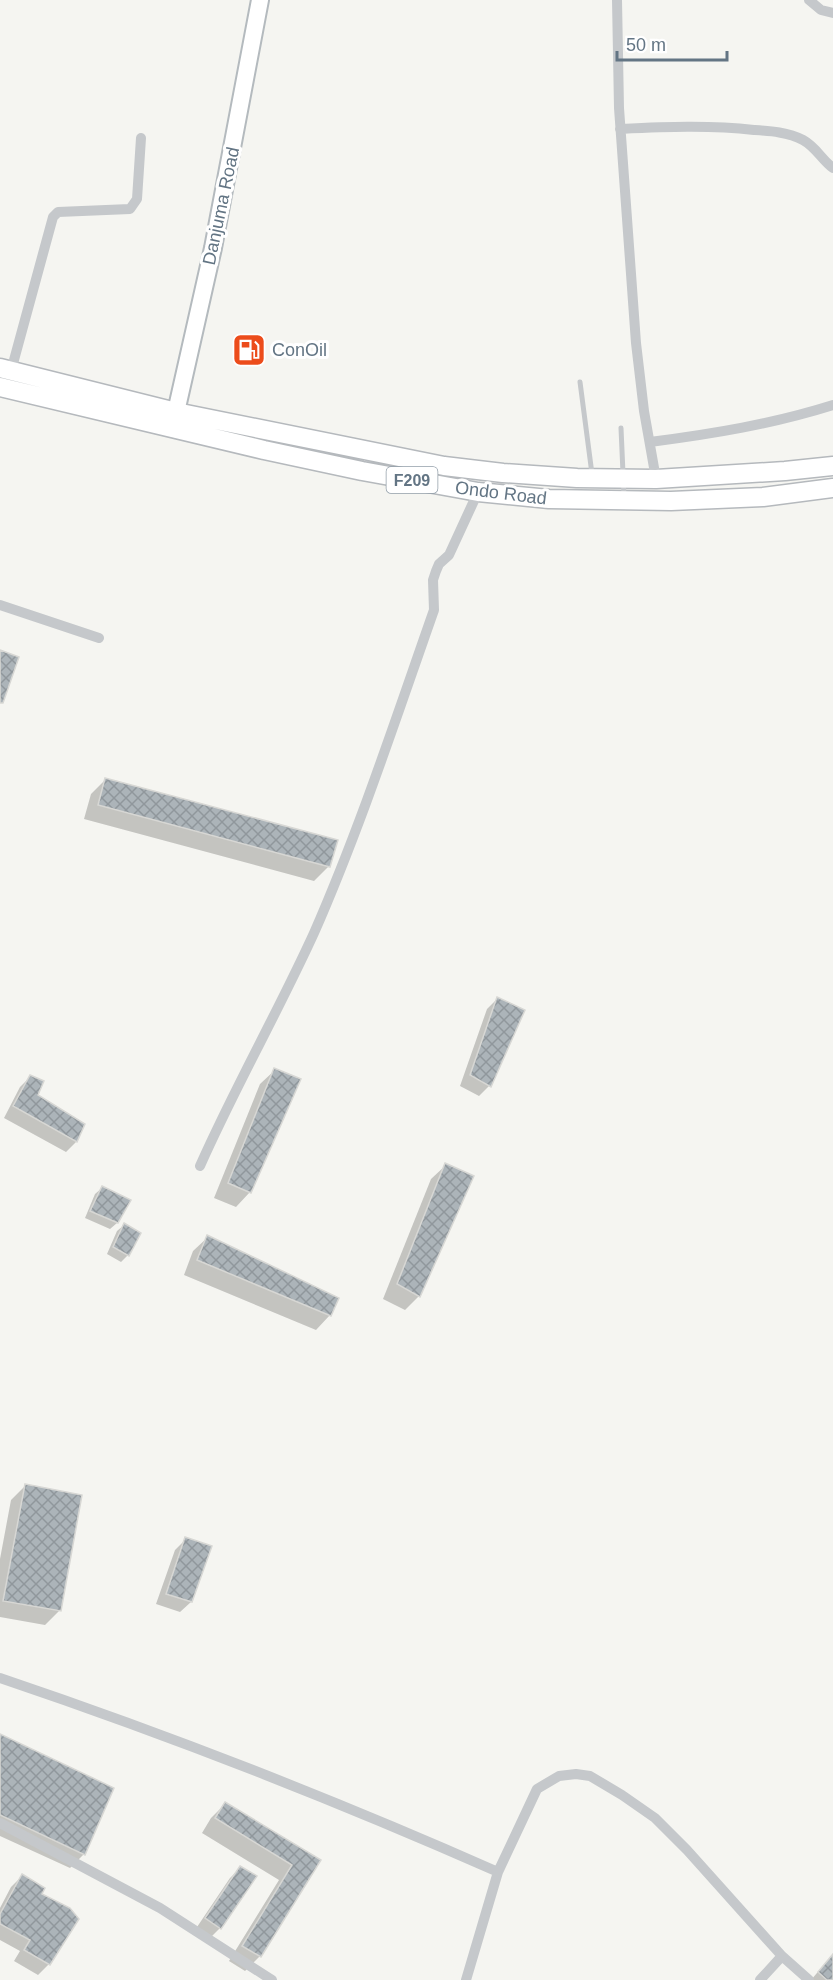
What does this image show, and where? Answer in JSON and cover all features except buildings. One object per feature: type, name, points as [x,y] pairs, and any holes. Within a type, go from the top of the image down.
[{"type":"main road","name":"Ondo Road","points":[[5,370],[176,412],[444,466],[503,473],[656,479],[833,466]]},
{"type":"main road","name":"Ondo Road","points":[[0,387],[264,450],[478,492],[549,499],[625,501],[763,497],[833,488]]},
{"type":"main road","points":[[264,450],[268,430]]},
{"type":"street","name":"Danjuma Road","points":[[176,412],[213,249],[260,0]]},
{"type":"street","points":[[617,0],[620,129],[636,343],[644,411],[656,479]]},
{"type":"street","points":[[809,0],[821,10],[833,13]]},
{"type":"street","points":[[620,129],[686,126],[780,132],[802,139],[833,168]]},
{"type":"street","points":[[5,370],[53,217],[58,212],[130,209],[137,199],[141,138]]},
{"type":"street","points":[[650,442],[736,429],[798,416],[833,405]]},
{"type":"street","points":[[200,1166],[318,924],[354,833],[434,610],[433,580],[436,571],[449,555],[478,492]]},
{"type":"street","points":[[0,605],[99,638]]},
{"type":"street","points":[[0,1678],[231,1761],[498,1872]]},
{"type":"street","points":[[466,1980],[498,1872],[537,1789],[559,1776],[576,1774],[590,1776],[655,1818],[687,1850],[782,1956],[809,1980]]},
{"type":"street","points":[[0,1823],[160,1908],[272,1980]]},
{"type":"street","points":[[760,1980],[782,1956]]},
{"type":"lane","points":[[580,382],[592,478]]},
{"type":"lane","points":[[621,428],[625,501]]},
{"type":"place","name":"ConOil","points":[[249,350]]}]
